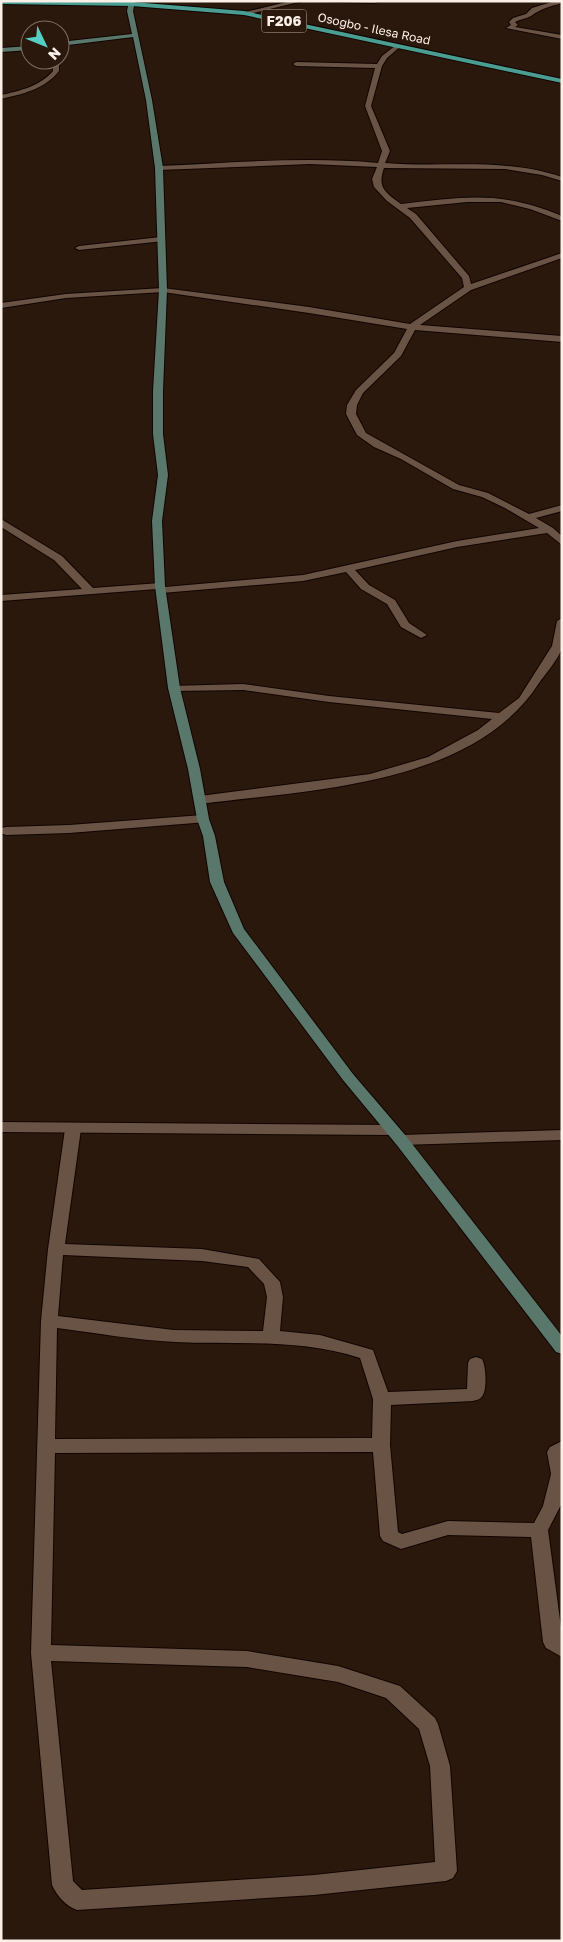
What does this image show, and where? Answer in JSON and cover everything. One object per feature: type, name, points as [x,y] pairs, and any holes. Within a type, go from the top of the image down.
[{"type":"main road","name":"Osogbo - Ilesa Road","points":[[1,2],[132,2],[244,13],[562,81]]},
{"type":"main road","points":[[132,2],[130,11],[149,100],[159,168],[163,290],[158,434],[163,475],[157,521],[166,640],[174,688],[203,819],[209,836],[217,882],[238,930],[396,1135],[560,1340]]},
{"type":"main road","points":[[70,43],[136,36]]},
{"type":"main road","points":[[1,50],[20,49]]},
{"type":"street","points":[[244,13],[300,1]]},
{"type":"street","points":[[315,1],[375,1]]},
{"type":"street","points":[[562,2],[534,9],[528,15],[515,18],[512,22],[515,25],[509,28],[562,37]]},
{"type":"street","points":[[398,46],[384,57],[379,66],[368,106],[386,150],[376,178],[377,186],[390,199],[413,216],[466,278],[468,288]]},
{"type":"street","points":[[296,64],[379,66]]},
{"type":"street","points":[[1,97],[16,93],[48,79],[56,70]]},
{"type":"street","points":[[159,168],[291,162],[381,164],[407,167],[440,166],[523,169],[540,171],[562,179]]},
{"type":"street","points":[[401,206],[477,200],[510,202],[533,206],[562,219]]},
{"type":"street","points":[[79,248],[161,239]]},
{"type":"street","points":[[562,255],[468,288],[412,327],[398,354],[359,392],[352,405],[351,414],[362,435],[456,487],[485,495],[509,506],[549,530],[562,542]]},
{"type":"street","points":[[1,306],[66,296],[163,290],[412,327],[562,339]]},
{"type":"street","points":[[528,517],[562,508]]},
{"type":"street","points":[[1,522],[58,558],[90,591]]},
{"type":"street","points":[[1,598],[303,578],[349,569],[405,554],[549,530]]},
{"type":"street","points":[[349,569],[365,587],[391,602],[405,625],[421,634]]},
{"type":"street","points":[[200,800],[335,784],[399,771],[432,760],[482,733],[523,700],[560,648],[562,621]]},
{"type":"street","points":[[174,688],[243,687],[329,700],[502,717]]},
{"type":"street","points":[[6,831],[69,829],[203,819]]},
{"type":"street","points":[[1,1127],[396,1135],[562,1135]]},
{"type":"street","points":[[41,1654],[247,1659],[338,1674],[392,1692],[428,1724],[440,1766],[446,1871],[314,1885],[77,1900],[63,1885],[41,1654],[49,1321],[56,1249],[73,1128]]},
{"type":"street","points":[[56,1249],[202,1255],[252,1263],[272,1282],[276,1298],[271,1336]]},
{"type":"street","points":[[49,1321],[174,1336],[271,1336],[347,1346],[367,1354],[382,1399],[381,1445],[389,1536],[401,1542],[448,1528],[539,1530]]},
{"type":"street","points":[[382,1399],[473,1395],[476,1392],[476,1363]]},
{"type":"street","points":[[45,1446],[195,1448],[381,1445]]},
{"type":"street","points":[[562,1448],[556,1452],[560,1474],[552,1506],[539,1530],[553,1642],[562,1649]]}]
